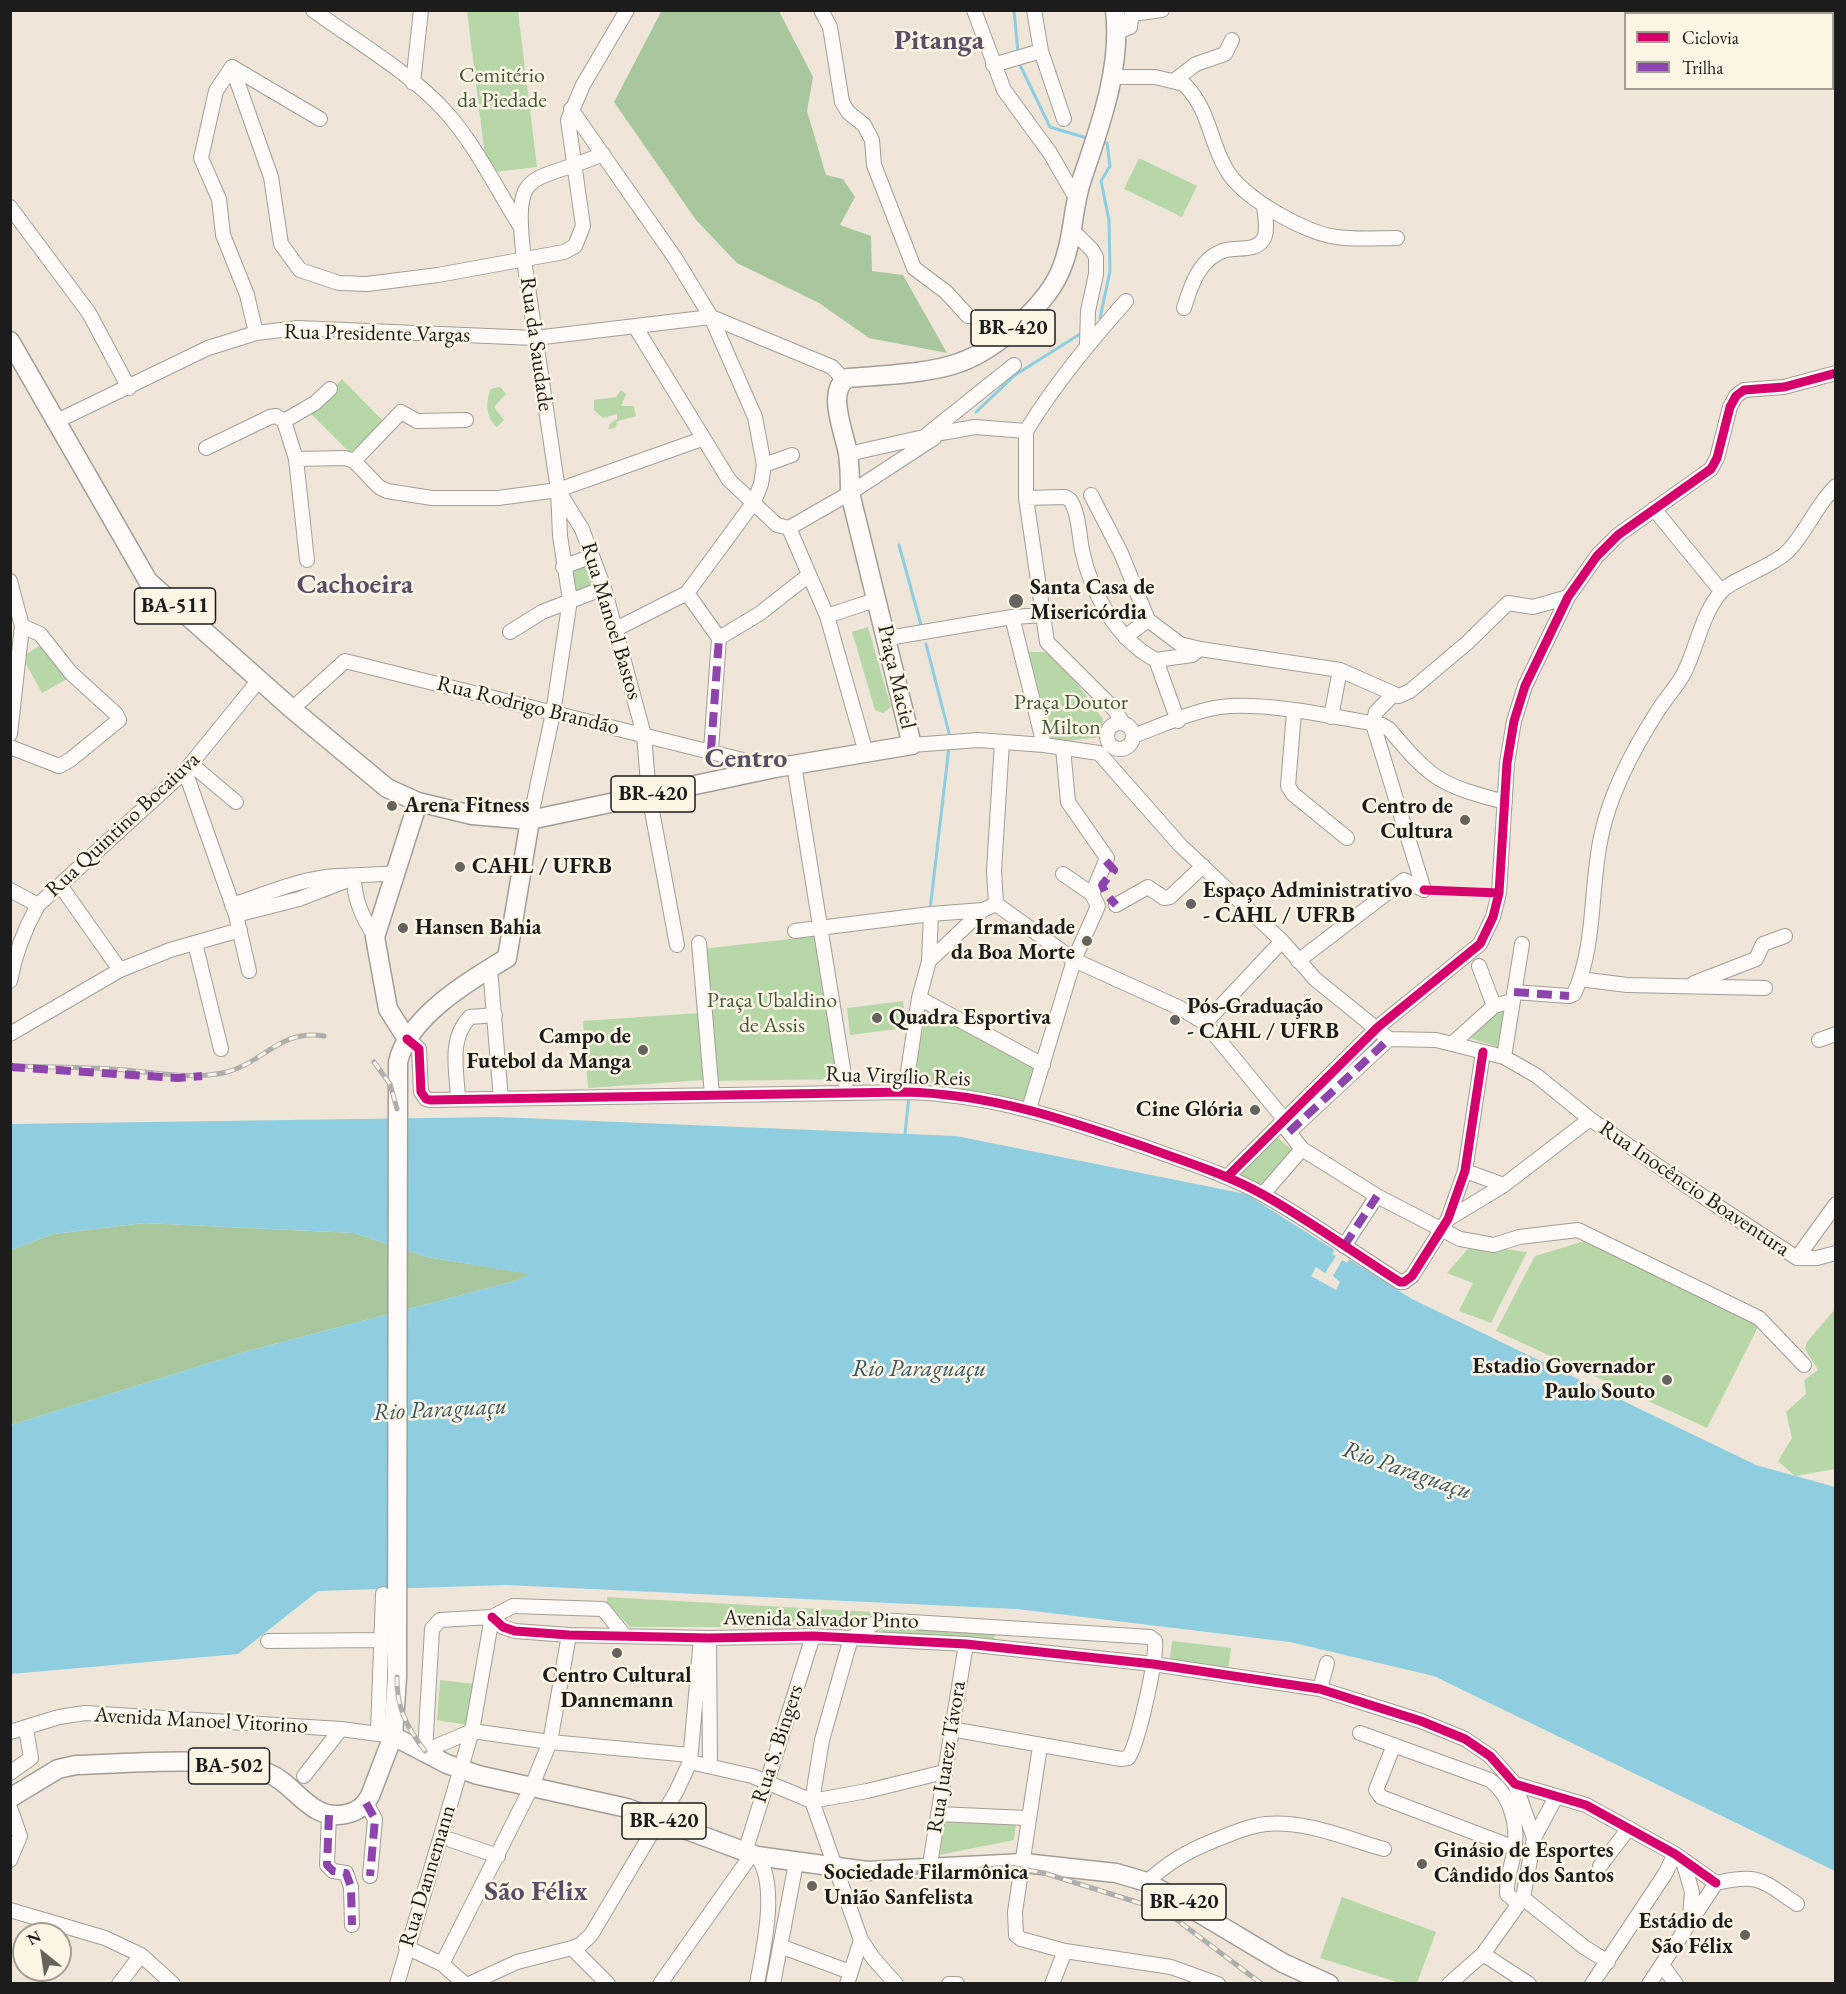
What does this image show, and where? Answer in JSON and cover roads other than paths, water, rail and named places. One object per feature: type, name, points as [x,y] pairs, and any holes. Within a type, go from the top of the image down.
[{"type":"main road","name":"BR-420","points":[[838,374],[939,367],[961,362],[980,352],[1025,318],[1045,297],[1061,271],[1074,232],[1076,198],[1113,77],[1117,32],[1126,12]]},
{"type":"main road","name":"BA-511","points":[[10,341],[148,581],[292,709],[387,788],[418,802]]},
{"type":"main road","name":"Praça Maciel","points":[[838,374],[837,400],[848,454],[850,493],[888,638],[912,745],[866,753]]},
{"type":"main road","name":"BR-420","points":[[418,802],[472,815],[530,820],[775,768],[866,753]]},
{"type":"main road","points":[[407,1039],[388,1009],[375,937],[418,802]]},
{"type":"main road","points":[[329,1815],[353,1812],[366,1803],[386,1734],[397,1677],[398,1062],[407,1039],[444,1000],[507,958],[530,820]]},
{"type":"main road","name":"BR-420","points":[[386,1734],[461,1769],[531,1788],[627,1808],[751,1854],[796,1863],[867,1871],[929,1870],[1024,1863],[1116,1873],[1147,1882],[1283,1963],[1329,1983]]},
{"type":"main road","name":"BA-502","points":[[10,1798],[58,1769],[76,1766],[190,1761],[267,1772],[279,1778],[314,1809],[329,1815]]},
{"type":"street","points":[[313,10],[413,83],[442,108],[459,127],[520,226]]},
{"type":"street","points":[[413,83],[421,10]]},
{"type":"street","points":[[232,67],[271,177],[281,244],[300,270],[339,282],[367,284],[438,275],[564,252],[575,246],[583,226],[568,129],[571,109],[627,10]]},
{"type":"street","points":[[821,10],[830,27],[842,102],[848,112],[864,125],[872,140],[874,165],[914,268],[946,292],[968,316]]},
{"type":"street","points":[[974,10],[1004,90],[1050,153],[1076,198]]},
{"type":"street","points":[[1034,10],[1041,51],[1064,119]]},
{"type":"street","points":[[1126,12],[1162,10]]},
{"type":"street","points":[[1175,80],[1196,63],[1225,54],[1232,40]]},
{"type":"street","points":[[993,65],[1041,51]]},
{"type":"street","points":[[232,67],[320,119]]},
{"type":"street","points":[[232,67],[216,91],[201,158],[219,199],[223,235],[247,295],[256,333]]},
{"type":"street","points":[[1113,77],[1175,80],[1184,84],[1193,92],[1206,113],[1226,170],[1242,190],[1264,206],[1316,231],[1335,237],[1397,238]]},
{"type":"street","points":[[571,109],[675,258],[711,317],[755,417],[764,465],[761,484],[754,502],[687,592],[616,629]]},
{"type":"street","points":[[574,166],[603,154]]},
{"type":"street","name":"Rua da Saudade","points":[[570,600],[563,567],[558,490],[520,226],[521,198],[529,184],[543,174],[574,166]]},
{"type":"street","points":[[1184,308],[1195,276],[1204,265],[1226,250],[1245,249],[1262,241],[1266,235],[1264,206]]},
{"type":"street","points":[[10,207],[89,314],[129,387]]},
{"type":"street","points":[[1074,232],[1096,257],[1096,274],[1088,310],[1087,344]]},
{"type":"street","points":[[912,745],[978,741],[1063,748],[1119,749],[1126,748],[1133,736],[1132,730],[1123,723],[1114,709],[1050,648],[1045,635],[1045,615],[1026,498],[1026,431],[1049,394],[1087,344],[1126,301]]},
{"type":"street","points":[[711,317],[838,374]]},
{"type":"street","name":"Rua Presidente Vargas","points":[[57,421],[208,348],[256,333],[298,328],[535,338],[636,328],[711,317]]},
{"type":"street","points":[[636,328],[729,480],[777,525],[789,528],[850,493],[946,430]]},
{"type":"street","points":[[924,437],[1014,365]]},
{"type":"street","points":[[1285,1124],[1378,1027],[1480,944],[1493,917],[1499,893],[1507,763],[1514,721],[1525,686],[1568,597],[1597,556],[1618,534],[1711,469],[1717,458],[1730,407],[1736,396],[1744,390],[1784,387],[1836,373]]},
{"type":"street","points":[[284,421],[315,403],[330,389]]},
{"type":"street","points":[[354,461],[401,412],[417,421],[466,420]]},
{"type":"street","points":[[206,448],[270,417],[276,416],[284,421],[296,459],[307,560]]},
{"type":"street","points":[[848,454],[946,430],[975,427],[1026,431]]},
{"type":"street","points":[[296,459],[338,456],[354,461],[379,487],[387,491],[432,498],[498,498],[558,490],[702,439]]},
{"type":"street","points":[[764,465],[792,455]]},
{"type":"street","points":[[1452,1044],[1494,1006],[1513,997],[1574,994],[1580,979],[1595,900],[1601,837],[1611,804],[1647,730],[1683,674],[1700,631],[1721,591],[1773,563],[1788,550],[1811,516],[1836,486]]},
{"type":"street","name":"Rua Manoel Bastos","points":[[558,490],[582,529],[604,588],[644,735],[650,795],[677,945]]},
{"type":"street","points":[[1091,495],[1121,553],[1148,620],[1180,644],[1340,670],[1399,696],[1410,691],[1467,643],[1508,603],[1533,607],[1568,597]]},
{"type":"street","points":[[1026,498],[1065,497],[1070,500],[1093,581],[1103,605],[1125,637],[1142,652],[1156,660],[1192,655],[1200,649]]},
{"type":"street","points":[[1654,509],[1721,591]]},
{"type":"street","points":[[789,528],[827,616],[866,753]]},
{"type":"street","points":[[560,536],[582,529]]},
{"type":"street","points":[[563,567],[592,556]]},
{"type":"street","points":[[719,638],[759,614],[809,575]]},
{"type":"street","points":[[10,581],[22,626],[12,699],[10,734]]},
{"type":"street","points":[[510,632],[542,612],[604,588]]},
{"type":"street","points":[[687,592],[719,638],[711,750]]},
{"type":"street","name":"Praça Maciel","points":[[827,616],[878,599]]},
{"type":"street","points":[[530,820],[553,713],[570,600]]},
{"type":"street","points":[[888,638],[1012,617],[1045,615]]},
{"type":"street","points":[[1012,617],[1044,745]]},
{"type":"street","points":[[1125,637],[1148,620]]},
{"type":"street","points":[[10,747],[59,766],[70,760],[119,720],[116,714],[71,673],[40,634],[22,626]]},
{"type":"street","points":[[1156,660],[1178,720]]},
{"type":"street","name":"Rua Rodrigo Brandão","points":[[292,709],[345,661],[711,750],[775,768]]},
{"type":"street","points":[[1331,717],[1340,670]]},
{"type":"street","name":"Rua Quintino Bocaiuva","points":[[10,981],[15,957],[27,925],[38,905],[188,768],[259,680]]},
{"type":"street","points":[[1394,694],[1376,712],[1373,724],[1424,891],[1404,880]]},
{"type":"street","points":[[1133,736],[1211,709],[1230,706],[1294,712],[1373,724],[1389,729],[1419,765],[1438,780],[1461,790],[1505,802]]},
{"type":"street","points":[[1294,712],[1288,786],[1293,794],[1347,838]]},
{"type":"street","points":[[1103,747],[1108,730],[1112,725],[1123,723]]},
{"type":"street","points":[[929,961],[990,907],[1002,742]]},
{"type":"street","points":[[1103,747],[1156,821],[1282,941],[1315,979],[1378,1027],[1389,1039],[1285,1124],[1227,1177]]},
{"type":"street","points":[[1029,1109],[1074,960],[1098,906],[1095,897],[1106,861],[1106,855],[1068,802],[1063,748]]},
{"type":"street","points":[[794,765],[847,1094]]},
{"type":"street","points":[[188,768],[236,802]]},
{"type":"street","points":[[188,768],[234,910],[249,971]]},
{"type":"street","points":[[1116,905],[1148,887],[1164,898],[1170,897],[1203,866]]},
{"type":"street","points":[[1298,961],[1417,869]]},
{"type":"street","points":[[234,910],[296,884],[337,876],[354,877],[394,873]]},
{"type":"street","points":[[1063,874],[1095,897]]},
{"type":"street","points":[[234,910],[299,898],[354,877]]},
{"type":"street","points":[[354,877],[354,891],[363,918],[375,937]]},
{"type":"street","points":[[296,884],[299,898]]},
{"type":"street","points":[[60,885],[120,970]]},
{"type":"street","points":[[10,890],[38,905]]},
{"type":"street","points":[[795,931],[990,907],[1074,960],[1180,1008],[1204,1023],[1285,1124],[1302,1149],[1377,1196],[1445,1223],[1460,1239],[1494,1245],[1519,1237],[1578,1230],[1759,1318],[1804,1365]]},
{"type":"street","points":[[906,1092],[919,998],[929,961],[931,914]]},
{"type":"street","points":[[10,1034],[120,970],[195,943],[240,930]]},
{"type":"street","points":[[1686,986],[1756,959],[1763,944],[1785,936]]},
{"type":"street","points":[[1204,1023],[1282,941]]},
{"type":"street","points":[[195,943],[221,1049]]},
{"type":"street","points":[[699,943],[712,1095]]},
{"type":"street","points":[[1504,1057],[1522,944]]},
{"type":"street","points":[[1479,966],[1494,1006]]},
{"type":"street","points":[[490,968],[501,1100]]},
{"type":"street","points":[[1580,979],[1627,985],[1765,988]]},
{"type":"street","points":[[919,998],[1044,1065]]},
{"type":"street","points":[[458,1099],[455,1049],[459,1030],[470,1017],[495,1015]]},
{"type":"street","points":[[1819,1040],[1836,1034]]},
{"type":"street","name":"Rua Virgílio Reis","points":[[407,1039],[418,1049],[421,1092],[426,1099],[501,1100],[906,1092],[952,1093],[1029,1109],[1227,1177],[1263,1194],[1400,1282],[1412,1276],[1445,1223]]},
{"type":"street","name":"Rua Inocêncio Boaventura","points":[[1389,1039],[1436,1040],[1504,1057],[1537,1076],[1590,1119],[1797,1258]]},
{"type":"street","points":[[1445,1223],[1464,1171],[1483,1052]]},
{"type":"street","points":[[1445,1223],[1504,1185],[1590,1119]]},
{"type":"street","points":[[1263,1194],[1302,1149]]},
{"type":"street","points":[[1464,1171],[1504,1185]]},
{"type":"street","points":[[1344,1246],[1377,1196]]},
{"type":"street","points":[[1797,1258],[1836,1203]]},
{"type":"street","points":[[1797,1258],[1817,1258],[1836,1253]]},
{"type":"street","points":[[383,1594],[382,1640],[386,1734]]},
{"type":"street","points":[[625,1636],[603,1609],[513,1606],[492,1617],[440,1620],[432,1629],[425,1751],[472,1731],[690,1759],[735,1771],[812,1801],[867,1791],[944,1772]]},
{"type":"street","name":"Avenida Salvador Pinto","points":[[492,1617],[503,1627],[515,1631],[569,1635],[705,1638],[813,1636],[966,1644],[1154,1664],[1320,1689],[1421,1721],[1465,1739],[1490,1756],[1515,1784]]},
{"type":"street","name":"Rua Dannemann","points":[[397,1983],[472,1731],[492,1617]]},
{"type":"street","name":"Avenida Salvador Pinto","points":[[851,1638],[880,1620],[1150,1637],[1155,1641],[1154,1664]]},
{"type":"street","points":[[1005,1648],[1006,1629]]},
{"type":"street","points":[[442,1964],[498,1856],[531,1788],[550,1742],[569,1635]]},
{"type":"street","name":"Rua S. Bingers","points":[[660,1983],[751,1854],[766,1782],[813,1636]]},
{"type":"street","points":[[406,1947],[442,1964],[467,1983],[517,1962],[572,1948],[591,1935],[659,1819],[690,1759],[703,1682],[705,1638]]},
{"type":"street","points":[[851,1638],[822,1740],[812,1801],[861,1940],[873,1958],[896,1983]]},
{"type":"street","points":[[268,1641],[382,1640]]},
{"type":"street","name":"Rua Juarez Távora","points":[[929,1870],[966,1644]]},
{"type":"street","points":[[1320,1689],[1327,1663]]},
{"type":"street","points":[[951,1729],[1040,1746],[1121,1759],[1128,1758],[1135,1744],[1154,1664]]},
{"type":"street","points":[[703,1682],[710,1766]]},
{"type":"street","name":"Avenida Manoel Vitorino","points":[[10,1732],[85,1713],[341,1729],[386,1734]]},
{"type":"street","points":[[10,1773],[32,1758],[26,1729]]},
{"type":"street","points":[[304,1776],[341,1729]]},
{"type":"street","points":[[1360,1733],[1490,1780],[1500,1788],[1514,1819],[1515,1848],[1507,1889],[1509,1897],[1521,1900],[1608,1962]]},
{"type":"street","points":[[1394,1745],[1376,1790],[1377,1794],[1515,1848]]},
{"type":"street","points":[[1040,1746],[1027,1818],[1024,1863],[1015,1912],[1016,1935],[1021,1939],[1065,1951],[1171,1967],[1218,1983]]},
{"type":"street","points":[[1515,1784],[1587,1805],[1679,1857],[1716,1883]]},
{"type":"street","points":[[1515,1784],[1534,1838]]},
{"type":"street","points":[[1449,1983],[1483,1954],[1521,1900],[1534,1838],[1556,1797]]},
{"type":"street","points":[[366,1803],[375,1819],[370,1876]]},
{"type":"street","points":[[10,1808],[20,1836],[10,1860]]},
{"type":"street","points":[[938,1814],[1027,1818]]},
{"type":"street","points":[[329,1815],[327,1865],[329,1870],[346,1873],[351,1887],[352,1925]]},
{"type":"street","points":[[1147,1882],[1167,1863],[1195,1848],[1249,1827],[1268,1824],[1324,1832],[1384,1849]]},
{"type":"street","points":[[1600,1866],[1629,1828]]},
{"type":"street","points":[[451,1840],[498,1856]]},
{"type":"street","points":[[751,1854],[766,1876],[776,1937],[773,1983]]},
{"type":"street","points":[[1679,1857],[1692,1892],[1688,1925]]},
{"type":"street","points":[[1592,1983],[1679,1857]]},
{"type":"street","points":[[757,1983],[776,1937],[796,1863]]},
{"type":"street","points":[[1649,1983],[1716,1883],[1746,1876],[1757,1878],[1797,1904]]},
{"type":"street","points":[[10,1910],[105,1938],[141,1955],[173,1983]]},
{"type":"street","points":[[10,1919],[85,1938]]},
{"type":"street","points":[[776,1937],[849,1978],[861,1940]]},
{"type":"street","points":[[572,1948],[608,1983]]},
{"type":"street","points":[[1052,1983],[1065,1951]]},
{"type":"street","points":[[1483,1954],[1529,1983]]},
{"type":"street","points":[[119,1983],[141,1955]]},
{"type":"street","points":[[1662,1965],[1676,1983]]},
{"type":"street","points":[[949,1983],[957,1983]]},
{"type":"water","name":"Rio Paraguaçu","points":[[498,1117],[956,1136],[1246,1194],[1412,1299],[1756,1465],[1835,1487],[1835,1871],[1434,1676],[1290,1642],[1017,1609],[507,1585],[318,1591],[238,1654],[11,1674],[11,1425],[248,1351],[515,1281],[530,1274],[427,1257],[354,1233],[144,1223],[53,1234],[11,1250],[11,1124]]},
{"type":"waterway","points":[[1014,10],[1018,53]]},
{"type":"waterway","points":[[1019,63],[1050,127],[1090,139]]},
{"type":"waterway","points":[[1100,318],[1110,271],[1109,220],[1101,181],[1110,166],[1107,143],[1102,142]]},
{"type":"waterway","points":[[976,412],[1015,375],[1080,334]]},
{"type":"waterway","points":[[899,545],[921,625]]},
{"type":"waterway","points":[[926,644],[950,737]]},
{"type":"waterway","points":[[930,910],[949,747]]},
{"type":"waterway","points":[[905,1134],[909,1096]]},
{"type":"railway","points":[[10,1066],[112,1069],[185,1076],[213,1075],[240,1067],[295,1037],[324,1036]]},
{"type":"railway","points":[[374,1062],[390,1084],[397,1109]]},
{"type":"railway","points":[[397,1677],[398,1698],[404,1716],[425,1751]]},
{"type":"railway","points":[[867,1871],[929,1873],[1010,1867],[1044,1873],[1143,1904],[1173,1917],[1262,1984]]},
{"type":"place","name":"Santa Casa de Misericórdia","points":[[1016,601]]},
{"type":"place","name":"Arena Fitness","points":[[392,806]]},
{"type":"place","name":"Centro de Cultura","points":[[1465,820]]},
{"type":"place","name":"CAHL / UFRB","points":[[460,867]]},
{"type":"place","name":"Espaço Administrativo - CAHL / UFRB","points":[[1191,904]]},
{"type":"place","name":"Hansen Bahia","points":[[403,928]]},
{"type":"place","name":"Irmandade da Boa Morte","points":[[1087,941]]},
{"type":"place","name":"Quadra Esportiva","points":[[877,1018]]},
{"type":"place","name":"Pós-Graduação - CAHL / UFRB","points":[[1175,1020]]},
{"type":"place","name":"Campo de Futebol da Manga","points":[[643,1050]]},
{"type":"place","name":"Cine Glória","points":[[1255,1110]]},
{"type":"place","name":"Estadio Governador Paulo Souto","points":[[1667,1380]]},
{"type":"place","name":"Centro Cultural Dannemann","points":[[617,1653]]},
{"type":"place","name":"Ginásio de Esportes Cândido dos Santos","points":[[1422,1864]]},
{"type":"place","name":"Sociedade Filarmônica União Sanfelista","points":[[812,1886]]},
{"type":"place","name":"Estádio de São Félix","points":[[1745,1935]]},
{"type":"district","name":"Pitanga","points":[[939,41]]},
{"type":"district","name":"Cachoeira","points":[[355,585]]},
{"type":"district","name":"Centro","points":[[746,759]]},
{"type":"district","name":"São Félix","points":[[536,1892]]},
{"type":"park label","name":"Cemitério da Piedade","points":[[502,88]]},
{"type":"park label","name":"Praça Doutor Milton","points":[[1071,716]]},
{"type":"park label","name":"Praça Ubaldino de Assis","points":[[772,1014]]}]
